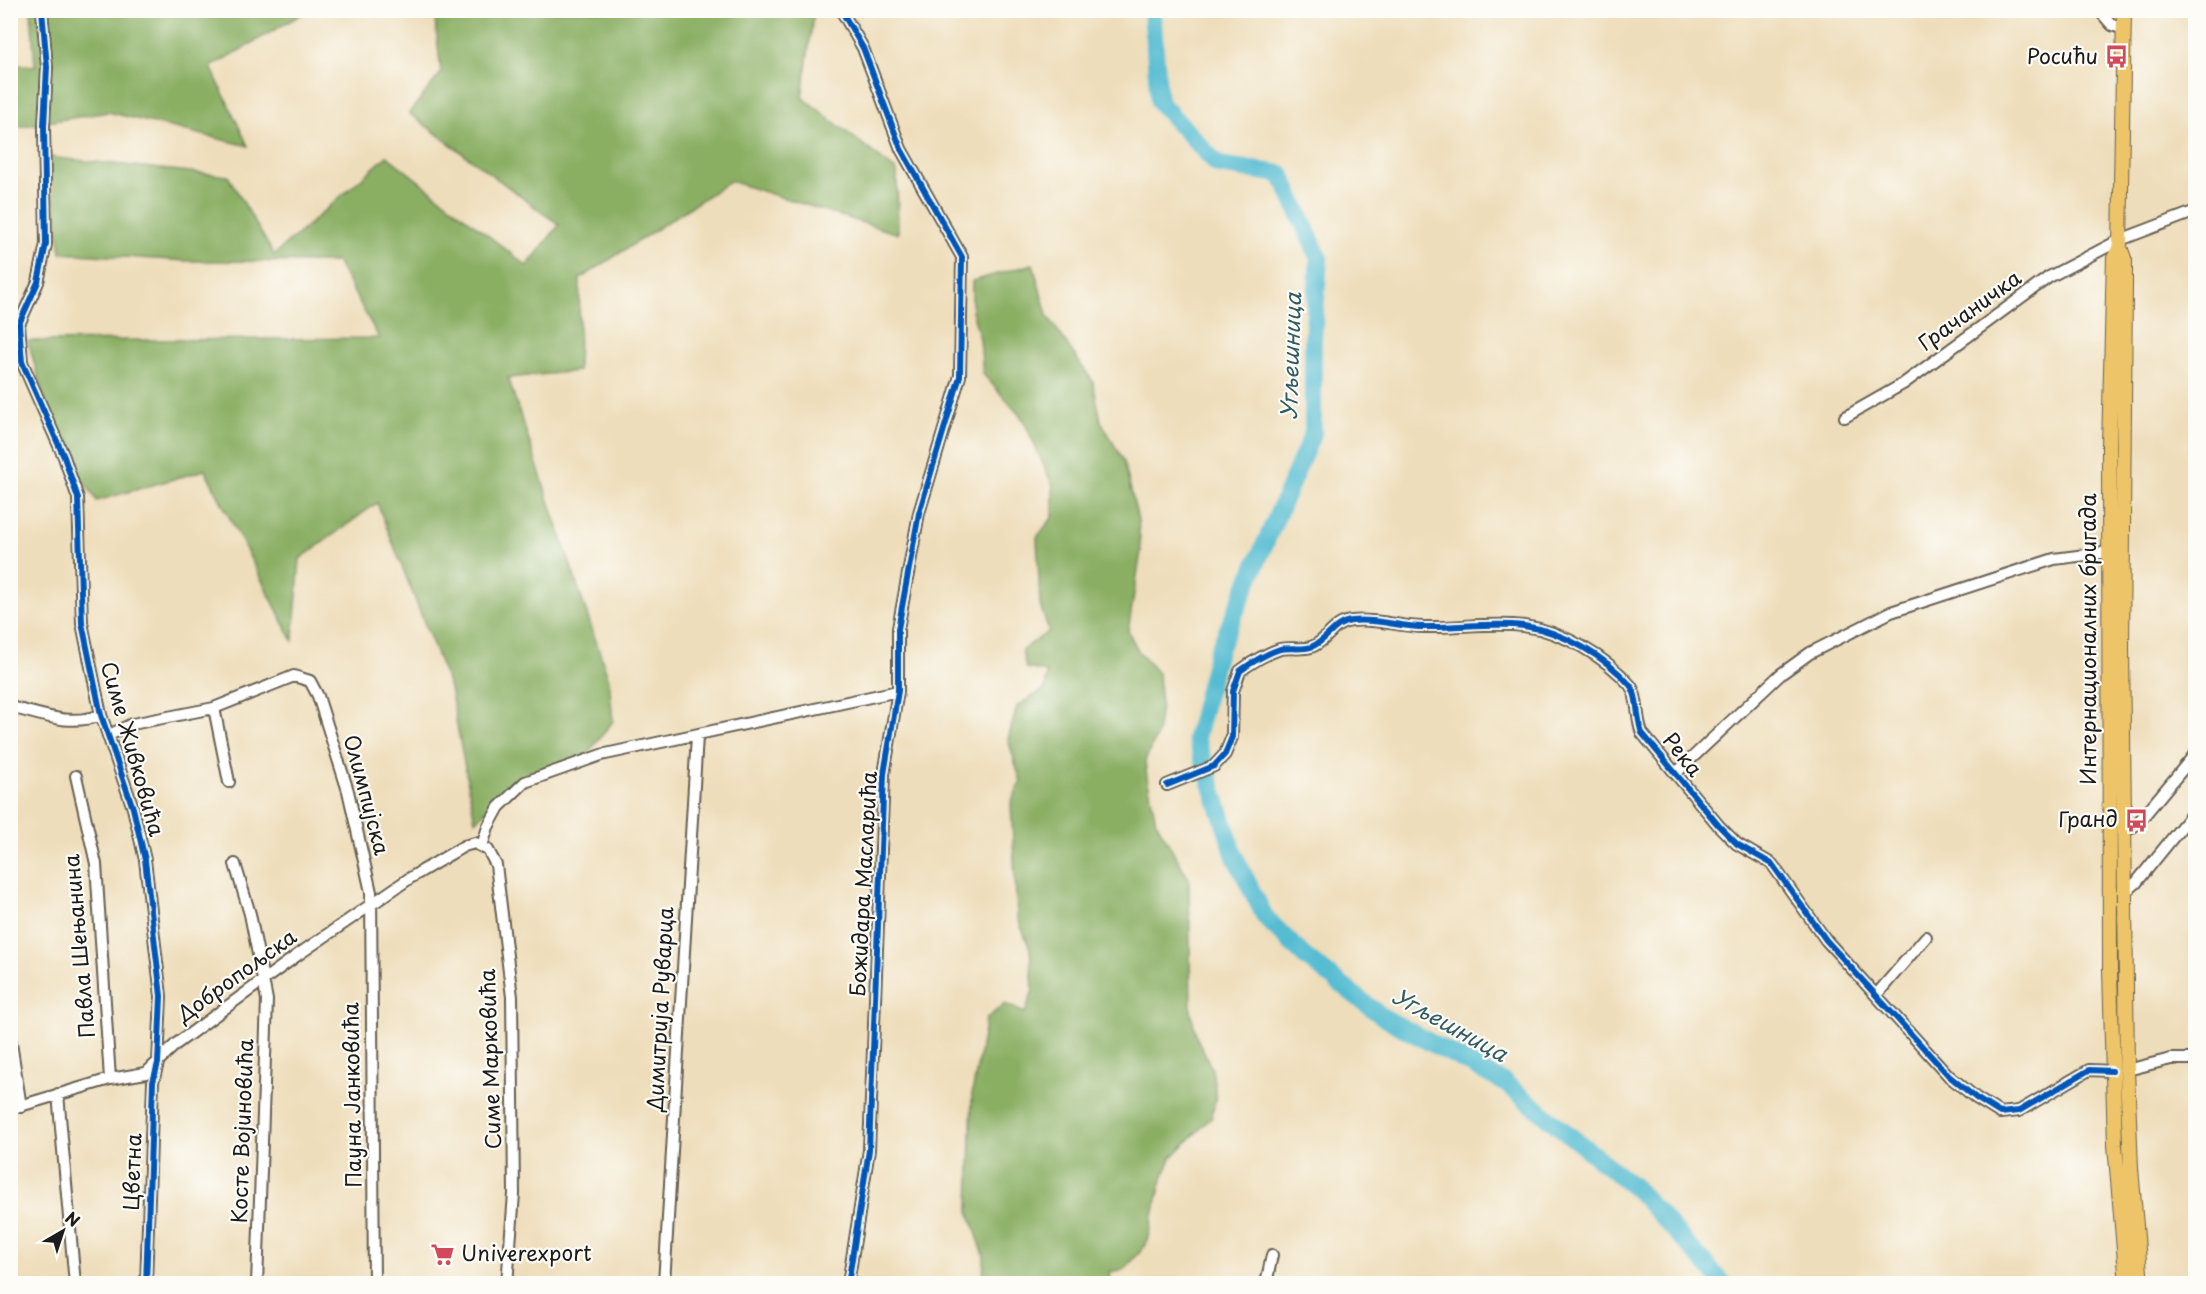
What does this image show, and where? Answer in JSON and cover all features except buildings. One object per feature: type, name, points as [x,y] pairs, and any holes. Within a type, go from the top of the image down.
[{"type":"main road","name":"Интернационалних бригада","points":[[2124,10],[2120,243],[2125,261],[2122,600],[2127,1070],[2131,1168],[2141,1284]]},
{"type":"main road","name":"Интернационалних бригада","points":[[2120,243],[2115,258],[2109,552],[2112,1071],[2120,1215],[2127,1284]]},
{"type":"main road","points":[[2112,1071],[2127,1070]]},
{"type":"street","name":"Симе Живковића","points":[[42,10],[47,67],[44,126],[46,244],[38,282],[19,324],[22,362],[64,457],[78,498],[82,623],[101,715],[133,808],[145,860],[161,996],[158,1063]]},
{"type":"street","name":"Божидара Масларића","points":[[841,10],[863,48],[901,149],[962,257],[960,376],[919,513],[898,629],[898,691],[884,774],[869,1150],[848,1284]]},
{"type":"street","points":[[2099,10],[2112,25],[2124,29]]},
{"type":"street","name":"Грачаничка","points":[[1845,417],[1903,384],[2049,278],[2120,243],[2196,211]]},
{"type":"street","points":[[1676,773],[1780,674],[1810,653],[1836,639],[1892,612],[2015,571],[2054,559],[2109,552]]},
{"type":"street","name":"Река","points":[[1167,785],[1214,766],[1225,754],[1232,737],[1233,691],[1240,671],[1258,658],[1281,649],[1310,647],[1325,639],[1339,624],[1352,621],[1424,627],[1525,626],[1575,644],[1607,664],[1632,687],[1636,698],[1637,720],[1642,733],[1728,836],[1772,864],[1812,923],[1964,1089],[2000,1113],[2010,1113],[2030,1107],[2089,1070],[2112,1071]]},
{"type":"street","name":"Олимпијска","points":[[213,708],[294,676],[310,681],[318,696],[348,791],[371,892],[370,906]]},
{"type":"street","points":[[479,844],[499,807],[525,782],[601,755],[898,691]]},
{"type":"street","points":[[10,707],[59,720],[91,719],[101,715]]},
{"type":"street","points":[[109,735],[132,724],[213,708],[229,782]]},
{"type":"street","name":"Димитрија Руварца","points":[[664,1284],[696,736]]},
{"type":"street","points":[[2126,832],[2137,824],[2196,753]]},
{"type":"street","name":"Павла Шењанина","points":[[76,776],[96,864],[110,1079]]},
{"type":"street","points":[[2126,891],[2136,883],[2196,809]]},
{"type":"street","name":"Добропољска","points":[[16,1108],[110,1079],[146,1073],[176,1044],[410,878],[464,846],[479,844]]},
{"type":"street","name":"Симе Марковића","points":[[479,844],[488,850],[496,865],[512,997],[514,1194],[507,1284]]},
{"type":"street","name":"Косте Војиновића","points":[[236,864],[250,914],[267,1000],[257,1284]]},
{"type":"street","name":"Пауна Јанковића","points":[[370,906],[374,1284]]},
{"type":"street","points":[[1877,994],[1926,937]]},
{"type":"street","points":[[10,1036],[16,1108]]},
{"type":"street","points":[[2127,1070],[2171,1059],[2196,1059]]},
{"type":"street","name":"Цветна","points":[[146,1284],[153,1082],[158,1063]]},
{"type":"street","points":[[58,1094],[75,1284]]},
{"type":"street","points":[[1266,1284],[1272,1255]]},
{"type":"green space","points":[[31,11],[307,11],[211,67],[248,146],[108,112],[11,128],[11,64],[35,66]]},
{"type":"green space","points":[[434,11],[814,11],[802,97],[897,171],[898,234],[730,181],[580,279],[578,371],[508,378],[609,680],[613,721],[583,760],[520,779],[475,821],[450,688],[377,503],[300,559],[293,641],[205,470],[97,501],[56,440],[28,341],[379,338],[337,262],[187,261],[61,253],[49,157],[228,176],[274,255],[387,156],[527,266],[559,225],[409,113],[441,73]]},
{"type":"green space","points":[[1033,264],[1047,315],[1093,382],[1101,421],[1124,462],[1138,520],[1141,551],[1128,631],[1139,652],[1158,673],[1161,705],[1157,735],[1145,761],[1147,777],[1156,822],[1189,879],[1191,1013],[1197,1038],[1212,1069],[1216,1094],[1212,1117],[1171,1158],[1161,1183],[1146,1245],[1125,1269],[1109,1272],[1110,1283],[983,1283],[984,1256],[969,1211],[972,1094],[986,1019],[1005,1004],[1025,1013],[1033,990],[1030,949],[1017,916],[1011,803],[1021,782],[1008,739],[1017,706],[1045,689],[1047,672],[1026,668],[1022,650],[1049,631],[1040,605],[1037,537],[1053,517],[1053,486],[1023,419],[983,374],[980,339],[972,311],[972,281]]},
{"type":"waterway","name":"Угљешница","points":[[1152,10],[1159,102],[1218,165],[1281,174],[1319,258],[1313,339],[1313,433],[1217,654],[1196,738],[1205,766]]},
{"type":"waterway","name":"Угљешница","points":[[1207,771],[1235,857],[1265,917],[1304,956],[1383,1017],[1505,1083],[1635,1188],[1724,1284]]},
{"type":"cycle path","points":[[42,10],[47,67],[44,126],[46,244],[38,282],[19,324],[22,362],[64,457],[78,498],[82,623],[101,715],[133,808],[145,860],[161,996],[158,1063],[153,1082],[146,1284]]},
{"type":"cycle path","points":[[841,10],[863,48],[901,149],[962,257],[960,376],[919,513],[898,629],[898,691],[884,774],[869,1150],[848,1284]]},
{"type":"cycle path","points":[[1167,785],[1214,766],[1225,754],[1232,737],[1233,691],[1240,671],[1274,651],[1284,648],[1311,647],[1345,622],[1370,621],[1424,627],[1524,626],[1553,633],[1596,655],[1630,685],[1635,695],[1642,733],[1719,826],[1737,844],[1772,864],[1826,940],[1949,1076],[1976,1098],[2000,1113],[2019,1111],[2089,1070],[2112,1071]]},
{"type":"place","name":"Росићи","points":[[2116,57]]},
{"type":"place","name":"Гранд","points":[[2136,820]]},
{"type":"place","name":"Univerexport","points":[[443,1254]]}]
